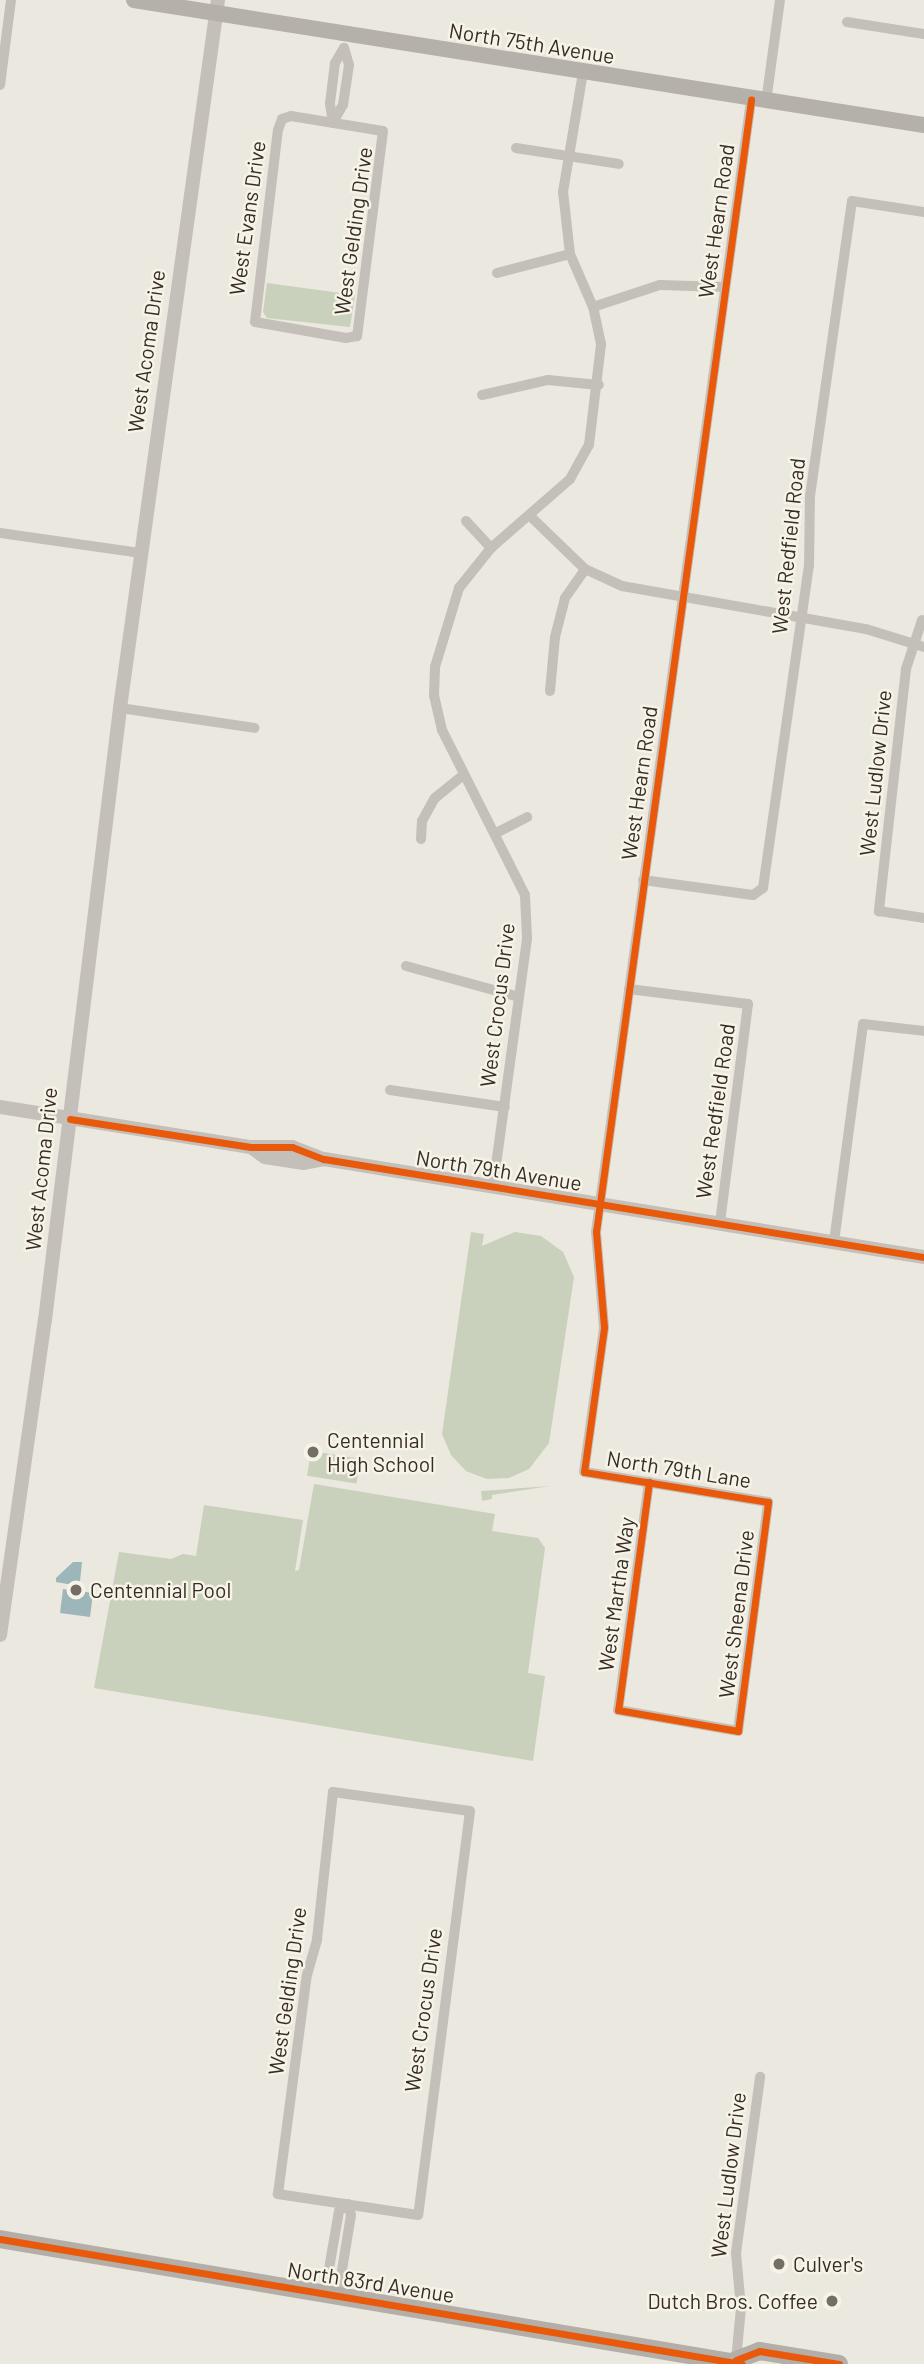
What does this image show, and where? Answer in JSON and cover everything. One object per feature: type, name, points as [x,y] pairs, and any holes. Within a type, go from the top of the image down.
[{"type":"main road","name":"North 75th Avenue","points":[[134,0],[217,7],[583,73],[924,125]]},
{"type":"main road","name":"North 83rd Avenue","points":[[0,2239],[739,2362],[759,2351],[839,2364]]},
{"type":"street","points":[[0,85],[11,0]]},
{"type":"street","name":"West Hearn Road","points":[[584,1472],[604,1327],[596,1232],[724,287],[780,0]]},
{"type":"street","name":"West Acoma Drive","points":[[0,1635],[71,1118],[69,1102],[140,553],[217,7]]},
{"type":"street","points":[[847,22],[924,34]]},
{"type":"street","points":[[344,48],[349,65],[343,105],[333,122],[330,103],[335,62],[344,48]]},
{"type":"street","name":"West Crocus Drive","points":[[493,1187],[527,938],[525,895],[496,833],[462,776],[436,711],[435,667],[451,602],[491,548],[570,479],[589,445],[599,385],[601,344],[593,307],[570,254],[563,192],[583,73]]},
{"type":"street","name":"West Evans Drive","points":[[333,122],[282,119],[256,322],[346,338],[357,335]]},
{"type":"street","name":"West Gelding Drive","points":[[333,122],[383,131],[357,335]]},
{"type":"street","points":[[516,148],[619,164]]},
{"type":"street","name":"West Redfield Road","points":[[643,880],[759,894],[809,566],[810,496],[852,201],[924,212]]},
{"type":"street","points":[[497,273],[570,254]]},
{"type":"street","points":[[593,307],[660,285],[724,287]]},
{"type":"street","points":[[482,395],[548,380],[599,385]]},
{"type":"street","points":[[529,515],[584,569],[622,586],[801,618],[913,641],[924,647]]},
{"type":"street","points":[[466,521],[491,548]]},
{"type":"street","points":[[0,533],[140,553]]},
{"type":"street","points":[[550,691],[555,637],[565,598],[584,569]]},
{"type":"street","name":"West Ludlow Drive","points":[[922,620],[906,669],[879,911],[924,918]]},
{"type":"street","points":[[120,708],[255,728]]},
{"type":"street","points":[[421,839],[422,821],[435,798],[462,776]]},
{"type":"street","points":[[496,833],[527,817]]},
{"type":"street","points":[[406,966],[519,997]]},
{"type":"street","name":"West Redfield Road","points":[[629,989],[748,1004],[720,1223]]},
{"type":"street","points":[[834,1242],[863,1024],[924,1031]]},
{"type":"street","points":[[390,1090],[505,1107]]},
{"type":"street","name":"North 79th Avenue","points":[[0,1107],[251,1147],[265,1157],[304,1163],[324,1159],[924,1257]]},
{"type":"street","name":"North 79th Lane","points":[[584,1472],[768,1502]]},
{"type":"street","name":"West Martha Way","points":[[649,1482],[618,1710],[738,1731]]},
{"type":"street","name":"West Sheena Drive","points":[[738,1731],[768,1502]]},
{"type":"street","name":"West Gelding Drive","points":[[348,2204],[278,2194],[307,1975],[317,1939],[333,1792],[470,1811]]},
{"type":"street","name":"West Crocus Drive","points":[[348,2204],[418,2215],[470,1811]]},
{"type":"street","name":"West Ludlow Drive","points":[[739,2362],[741,2308],[736,2253],[760,2077]]},
{"type":"street","points":[[348,2204],[351,2215],[348,2237],[331,2293],[339,2211],[348,2204]]},
{"type":"street","points":[[335,2235],[348,2237]]},
{"type":"green space","points":[[267,283],[355,295],[350,327],[267,318],[263,312]]},
{"type":"green space","points":[[471,1232],[484,1234],[482,1246],[515,1232],[541,1236],[563,1252],[574,1277],[549,1443],[529,1469],[509,1478],[487,1479],[466,1471],[451,1455],[442,1434]]},
{"type":"green space","points":[[311,1451],[360,1459],[356,1484],[307,1476]]},
{"type":"green space","points":[[314,1484],[495,1514],[492,1531],[538,1538],[545,1548],[528,1673],[545,1676],[533,1761],[94,1688],[119,1552],[171,1559],[183,1554],[196,1556],[204,1505],[303,1520],[295,1571],[299,1570]]},
{"type":"green space","points":[[550,1486],[492,1495],[492,1499],[482,1501],[481,1491]]},
{"type":"water","name":"Centennial Pool","points":[[73,1562],[82,1562],[79,1591],[93,1593],[90,1617],[60,1613],[63,1589],[72,1590],[73,1585],[56,1582],[56,1578]]},
{"type":"cycle path","points":[[649,1482],[618,1710],[738,1731],[768,1502],[584,1472],[604,1327],[596,1232],[751,100]]},
{"type":"cycle path","points":[[70,1119],[251,1147],[292,1147],[324,1159],[924,1257]]},
{"type":"cycle path","points":[[0,2239],[742,2364]]},
{"type":"cycle path","points":[[736,2360],[759,2351],[839,2364]]},
{"type":"place","name":"Centennial High School","points":[[313,1452]]},
{"type":"place","name":"Centennial Pool","points":[[76,1590]]},
{"type":"place","name":"Culver's","points":[[779,2264]]},
{"type":"place","name":"Dutch Bros. Coffee","points":[[832,2301]]}]
